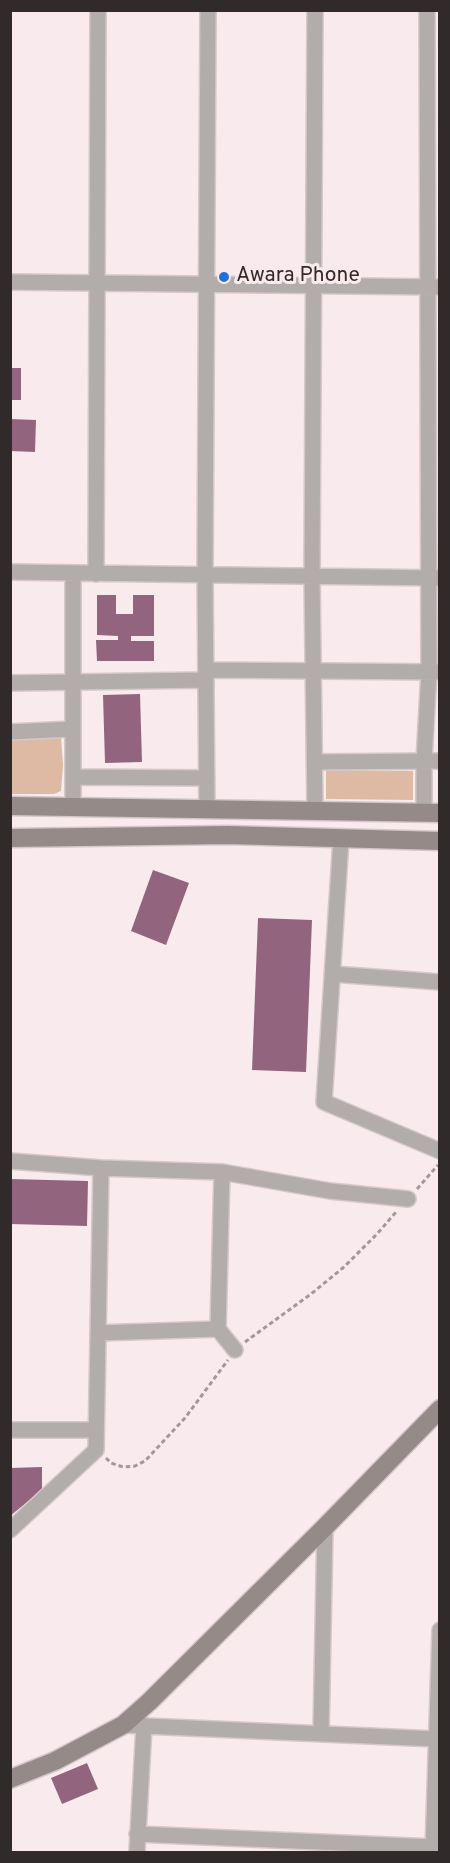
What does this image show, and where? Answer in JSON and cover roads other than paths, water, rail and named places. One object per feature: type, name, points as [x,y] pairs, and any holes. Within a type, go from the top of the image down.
[{"type":"main road","points":[[10,806],[432,813]]},
{"type":"main road","points":[[10,838],[228,835],[440,841]]},
{"type":"main road","points":[[10,1779],[55,1761],[123,1725],[325,1527],[440,1409]]},
{"type":"street","points":[[96,574],[98,10]]},
{"type":"street","points":[[207,810],[205,575],[208,10]]},
{"type":"street","points":[[315,10],[312,577],[315,811]]},
{"type":"street","points":[[427,10],[434,287],[432,813]]},
{"type":"street","points":[[10,282],[434,287]]},
{"type":"street","points":[[10,572],[434,578]]},
{"type":"street","points":[[73,573],[73,807]]},
{"type":"street","points":[[10,683],[314,671],[434,672]]},
{"type":"street","points":[[10,732],[73,729]]},
{"type":"street","points":[[315,762],[432,761]]},
{"type":"street","points":[[73,777],[207,778]]},
{"type":"street","points":[[341,839],[324,1102],[440,1152]]},
{"type":"street","points":[[333,974],[440,982]]},
{"type":"street","points":[[10,1161],[101,1168],[222,1172],[330,1191],[408,1199]]},
{"type":"street","points":[[10,1530],[96,1450],[101,1168]]},
{"type":"street","points":[[222,1172],[218,1329],[235,1350]]},
{"type":"street","points":[[98,1333],[218,1329]]},
{"type":"street","points":[[10,1430],[96,1431]]},
{"type":"street","points":[[321,1733],[325,1527]]},
{"type":"street","points":[[137,1834],[433,1850],[440,1630]]},
{"type":"street","points":[[123,1725],[436,1739]]},
{"type":"street","points":[[137,1852],[144,1725]]},
{"type":"place","name":"Awara Phone","points":[[224,277]]}]
